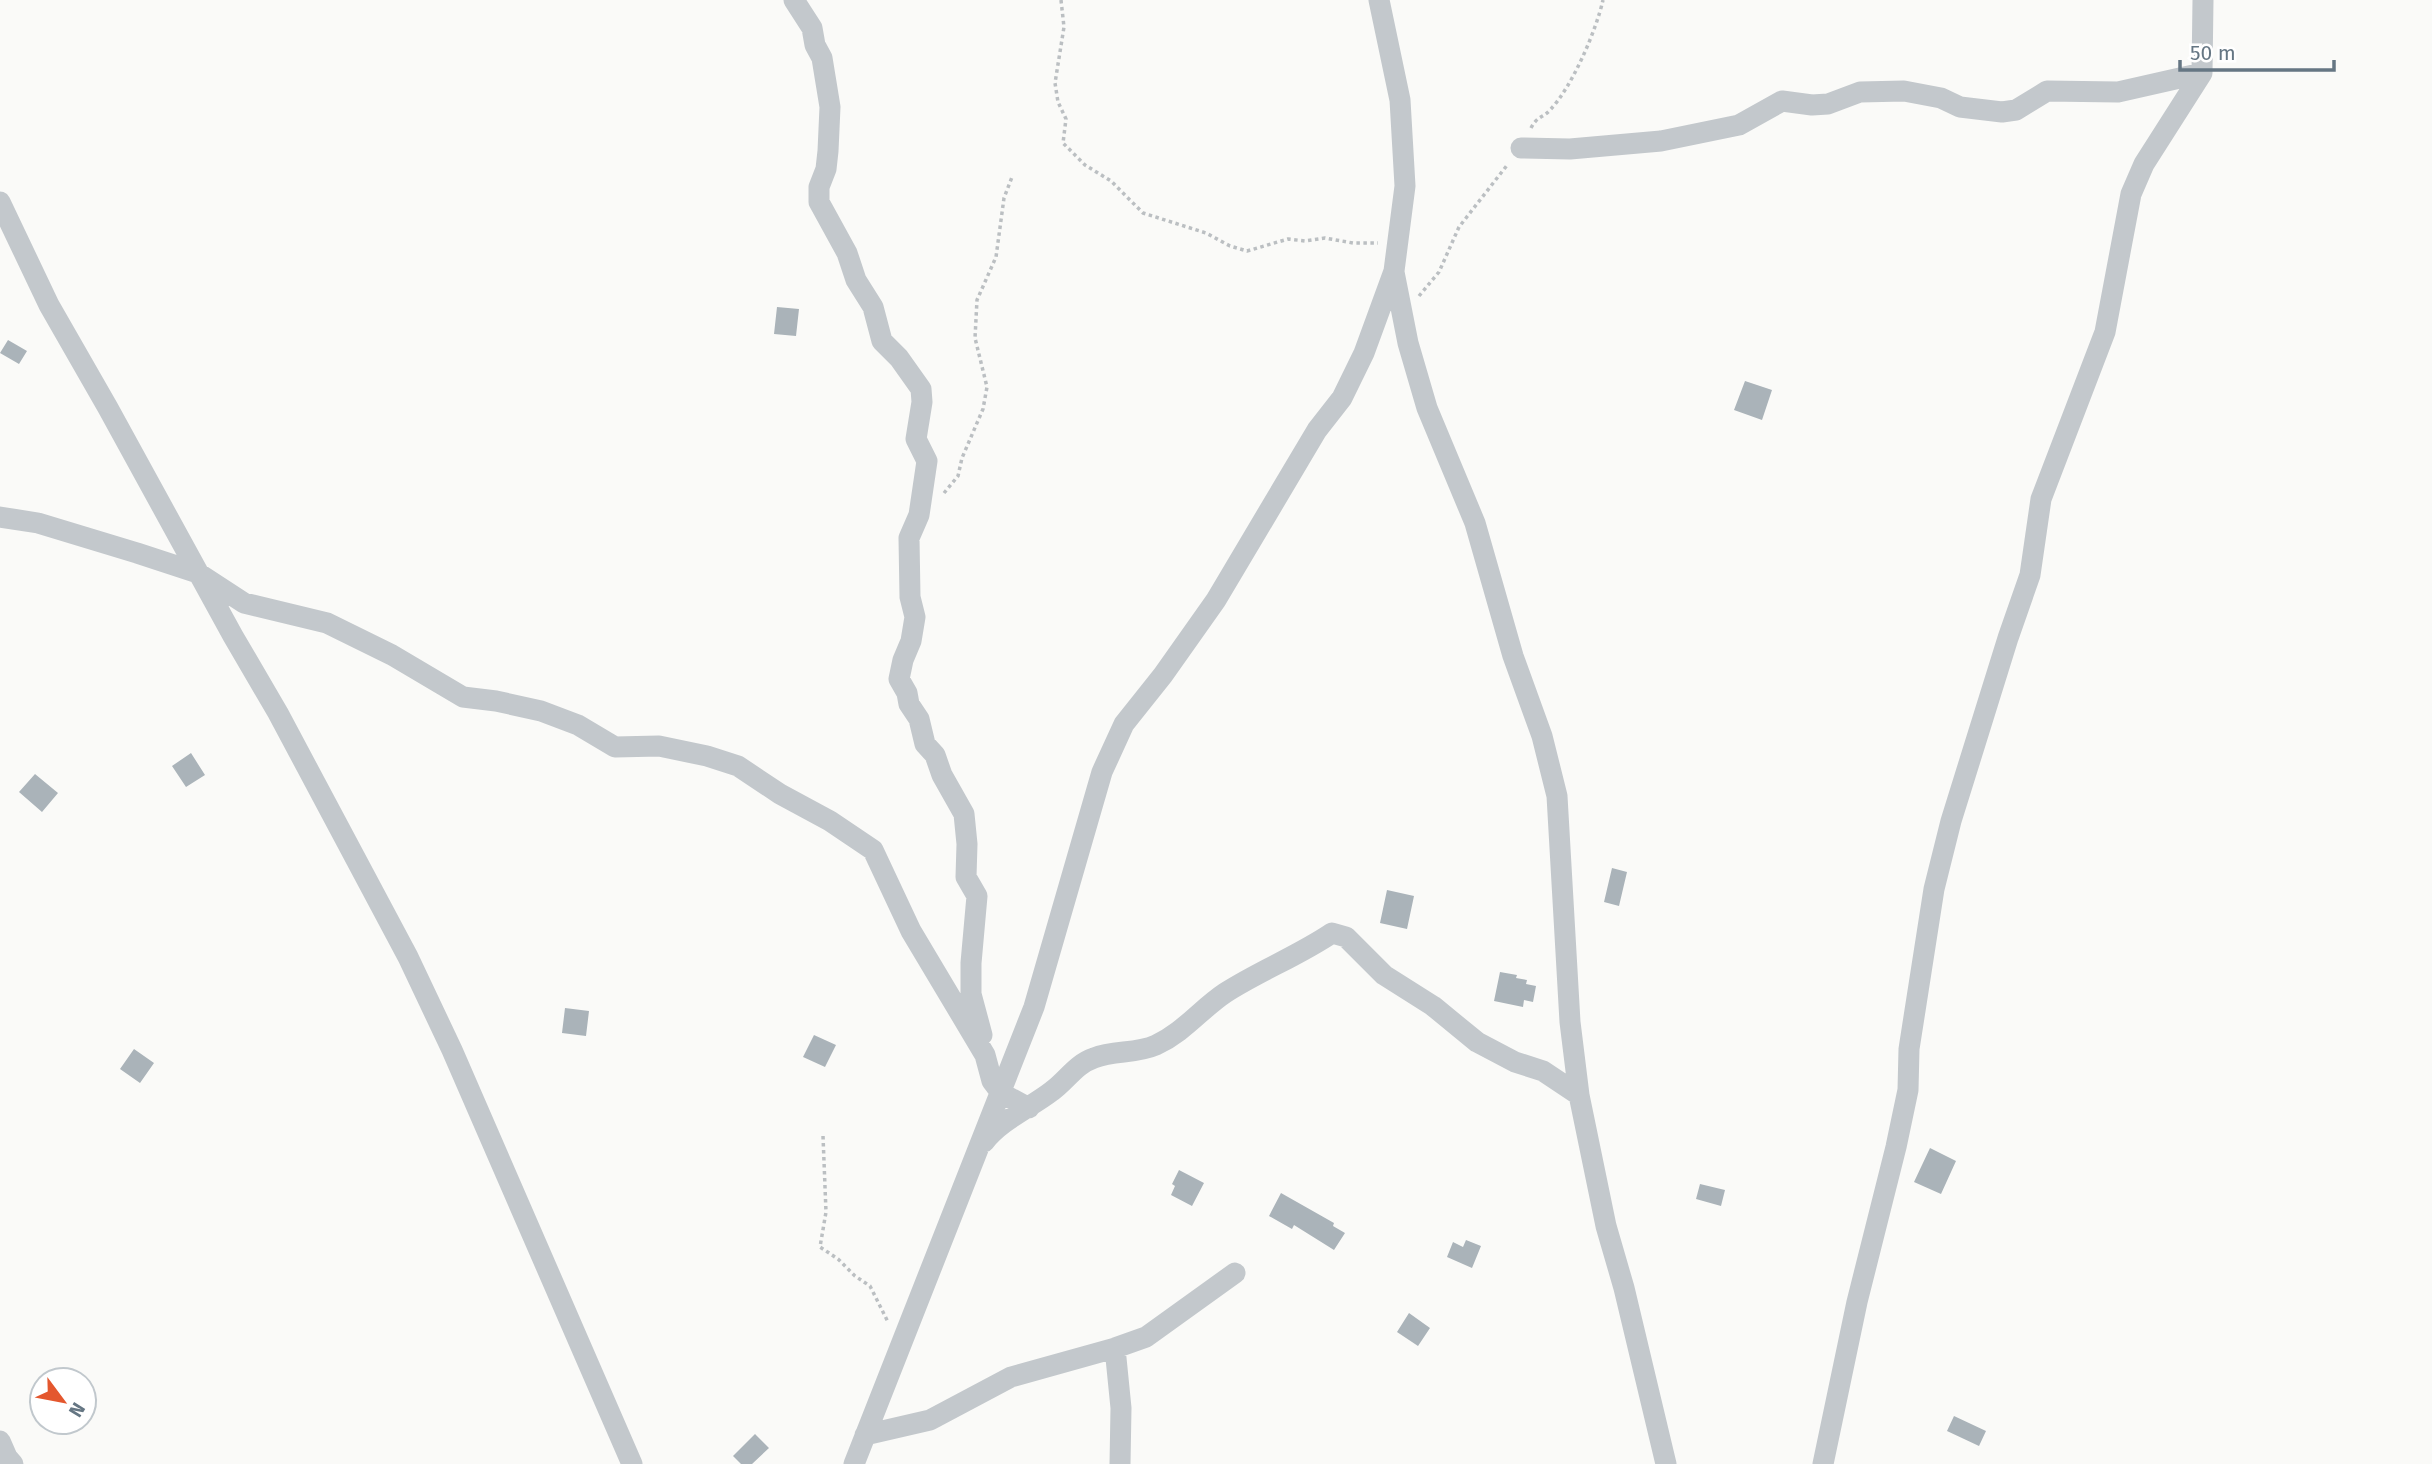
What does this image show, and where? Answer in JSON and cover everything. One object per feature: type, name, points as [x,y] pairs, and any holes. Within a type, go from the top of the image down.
[{"type":"street","points":[[794,0],[812,28],[815,44],[822,58],[830,107],[826,169],[818,187],[819,202],[847,253],[856,280],[873,307],[882,341],[899,358],[921,389],[922,401],[916,439],[927,461],[919,515],[909,538],[910,597],[915,617],[900,678],[909,704],[919,719],[925,744],[935,755],[942,775],[964,814],[966,877],[977,896],[971,994],[980,1021],[992,1081],[1001,1093],[1029,1108]]},
{"type":"street","points":[[854,1464],[1034,1007],[1102,772],[1124,724],[1163,675],[1216,600],[1317,430],[1342,398],[1364,353],[1394,271],[1405,186],[1400,100],[1379,0]]},
{"type":"street","points":[[1823,1464],[1857,1302],[1908,1090],[1909,1049],[1934,889],[1951,821],[2030,575],[2041,499],[2105,332],[2131,194],[2144,164],[2202,73],[2203,0]]},
{"type":"street","points":[[1521,148],[1570,149],[1661,141],[1739,125],[1782,101],[1812,105],[1828,103],[1860,92],[1904,91],[1941,98],[1960,107],[2002,112],[2016,110],[2047,91],[2118,92],[2202,73]]},
{"type":"street","points":[[0,202],[49,305],[278,713],[408,957],[452,1050],[632,1464]]},
{"type":"street","points":[[1394,271],[1408,343],[1427,408],[1475,523],[1513,656],[1542,736],[1557,796],[1570,1021],[1579,1095],[1606,1226],[1624,1288],[1666,1464]]},
{"type":"street","points":[[0,517],[38,523],[198,573],[244,603],[327,623],[392,655],[463,697],[541,711],[578,725],[615,747],[659,746],[738,766],[873,850],[911,931],[985,1055]]},
{"type":"street","points":[[980,1146],[991,1133],[1056,1088],[1078,1066],[1094,1057],[1138,1051],[1157,1045],[1188,1026],[1221,996],[1259,972],[1316,944],[1332,933],[1346,936],[1384,975],[1433,1006],[1477,1042],[1515,1062],[1543,1070],[1579,1095]]},
{"type":"street","points":[[865,1435],[929,1420],[1011,1377],[1146,1337],[1235,1273]]},
{"type":"street","points":[[1115,1348],[1121,1408],[1120,1464]]},
{"type":"street","points":[[0,1441],[13,1464]]},
{"type":"path","points":[[1061,0],[1064,27],[1055,83],[1058,102],[1066,119],[1063,143],[1085,165],[1111,181],[1143,213],[1206,233],[1230,246],[1247,251],[1288,239],[1305,241],[1325,238],[1376,244],[1398,234]]},
{"type":"path","points":[[919,515],[945,492],[958,476],[962,458],[983,409],[987,387],[975,338],[977,300],[996,257],[1004,198],[1012,177]]},
{"type":"path","points":[[823,1136],[826,1212],[820,1247],[870,1286],[900,1348]]},
{"type":"building","points":[[777,307],[799,309],[796,336],[774,334]]},
{"type":"building","points":[[8,340],[27,351],[19,364],[0,353]]},
{"type":"building","points":[[1745,381],[1772,390],[1762,420],[1734,410]]},
{"type":"building","points":[[191,753],[205,775],[186,787],[172,766]]},
{"type":"building","points":[[35,774],[58,793],[42,812],[19,792]]},
{"type":"building","points":[[1612,868],[1627,872],[1619,906],[1604,902]]},
{"type":"building","points":[[1387,890],[1414,896],[1407,929],[1380,923]]},
{"type":"building","points":[[1500,972],[1517,975],[1516,978],[1527,980],[1526,984],[1536,986],[1533,1002],[1524,1000],[1523,1007],[1494,1001]]},
{"type":"building","points":[[565,1008],[589,1011],[586,1036],[562,1033]]},
{"type":"building","points":[[814,1035],[836,1045],[825,1067],[803,1057]]},
{"type":"building","points":[[134,1049],[154,1063],[140,1083],[120,1069]]},
{"type":"building","points":[[1930,1148],[1956,1161],[1941,1194],[1914,1182]]},
{"type":"building","points":[[1179,1170],[1204,1183],[1192,1206],[1171,1195],[1175,1186],[1172,1184]]},
{"type":"building","points":[[1700,1184],[1725,1190],[1721,1206],[1696,1199]]},
{"type":"building","points":[[1281,1193],[1334,1223],[1333,1226],[1345,1233],[1334,1250],[1294,1225],[1292,1229],[1269,1216]]},
{"type":"building","points":[[1466,1240],[1481,1246],[1472,1268],[1447,1257],[1453,1242],[1463,1247]]},
{"type":"building","points":[[1409,1313],[1430,1328],[1418,1346],[1397,1332]]},
{"type":"building","points":[[1954,1416],[1986,1431],[1979,1446],[1947,1431]]},
{"type":"building","points":[[755,1434],[769,1448],[752,1464],[741,1464],[733,1456]]}]
